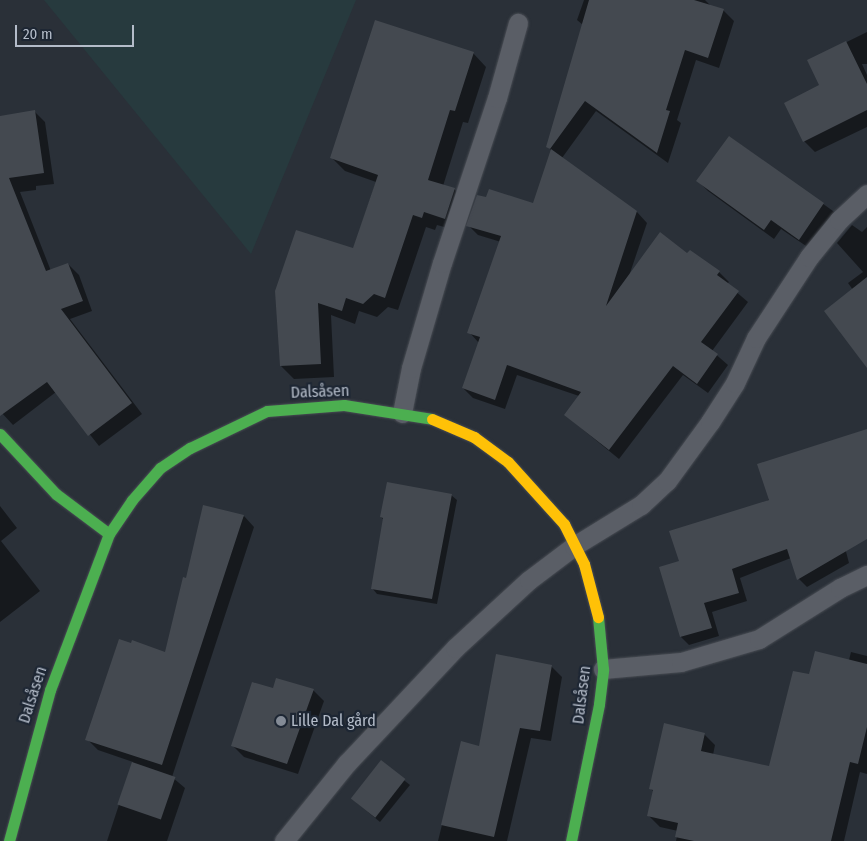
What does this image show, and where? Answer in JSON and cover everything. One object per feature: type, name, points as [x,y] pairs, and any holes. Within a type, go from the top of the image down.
[{"type":"street","name":"Dalsåsen","points":[[10,841],[50,690],[109,534],[132,500],[160,468],[190,448],[267,411],[344,405],[434,419],[474,437],[508,462],[564,524],[584,564],[596,604],[601,635],[603,669],[596,720],[571,841]]},
{"type":"street","points":[[0,434],[56,494],[109,534]]},
{"type":"lane","points":[[402,413],[411,368],[442,263],[497,98],[518,23]]},
{"type":"lane","points":[[284,841],[347,763],[455,648],[528,580],[574,546],[641,505],[667,481],[725,398],[756,338],[809,257],[839,220],[867,194]]},
{"type":"lane","points":[[603,669],[681,662],[759,639],[840,588],[867,575]]},
{"type":"green space","points":[[44,0],[356,0],[251,254]]},
{"type":"building","points":[[589,0],[694,0],[724,9],[708,58],[685,50],[666,110],[670,111],[657,153],[585,101],[550,149],[546,147]]},
{"type":"building","points":[[375,20],[474,52],[455,111],[450,110],[428,180],[455,188],[445,219],[424,212],[422,218],[413,215],[385,298],[374,294],[363,304],[346,298],[342,311],[318,303],[321,364],[280,366],[275,291],[296,230],[353,248],[378,175],[330,158]]},
{"type":"building","points":[[846,41],[867,84],[867,110],[803,142],[784,103],[819,85],[807,60]]},
{"type":"building","points":[[35,110],[44,173],[9,178],[46,271],[68,263],[83,301],[61,309],[132,403],[88,436],[47,382],[0,416],[0,116]]},
{"type":"building","points":[[729,136],[824,203],[799,240],[771,220],[764,230],[696,181]]},
{"type":"building","points":[[551,149],[637,211],[606,306],[660,232],[687,253],[690,250],[720,271],[717,275],[739,291],[701,342],[718,354],[697,384],[673,366],[609,450],[564,415],[581,392],[507,365],[495,400],[462,388],[480,337],[467,333],[501,236],[466,226],[477,195],[486,197],[489,189],[533,203]]},
{"type":"building","points":[[867,277],[867,368],[824,311]]},
{"type":"building","points":[[867,429],[867,539],[797,580],[787,549],[732,569],[739,593],[704,603],[712,628],[680,637],[659,567],[679,561],[669,531],[769,500],[757,464]]},
{"type":"building","points":[[387,482],[452,494],[432,599],[371,589],[383,518],[380,517]]},
{"type":"building","points":[[203,505],[244,515],[162,765],[85,740],[119,639],[131,643],[132,640],[165,652],[183,577],[186,578]]},
{"type":"building","points":[[815,651],[867,664],[867,727],[858,764],[850,762],[831,841],[694,841],[675,837],[678,823],[647,816],[653,790],[649,789],[664,723],[705,733],[701,751],[769,766],[793,671],[809,674]]},
{"type":"building","points":[[496,654],[552,665],[540,731],[520,728],[494,837],[441,825],[461,741],[479,746]]},
{"type":"building","points":[[276,678],[314,689],[287,764],[231,746],[252,682],[273,688]]},
{"type":"building","points":[[381,760],[405,779],[375,818],[351,799]]},
{"type":"building","points":[[132,762],[175,777],[161,820],[117,805]]},
{"type":"traffic: fast","points":[[9,841],[50,690],[109,534],[132,500],[160,468],[190,448],[267,411],[344,405],[432,419]]},
{"type":"traffic: fast","points":[[0,434],[56,494],[109,534]]},
{"type":"traffic: fast","points":[[571,841],[599,704],[603,669],[598,617]]},
{"type":"traffic: slow","points":[[432,419],[474,437],[508,462],[564,524],[584,564],[598,617]]},
{"type":"place","name":"Lille Dal gård","points":[[281,721]]}]
